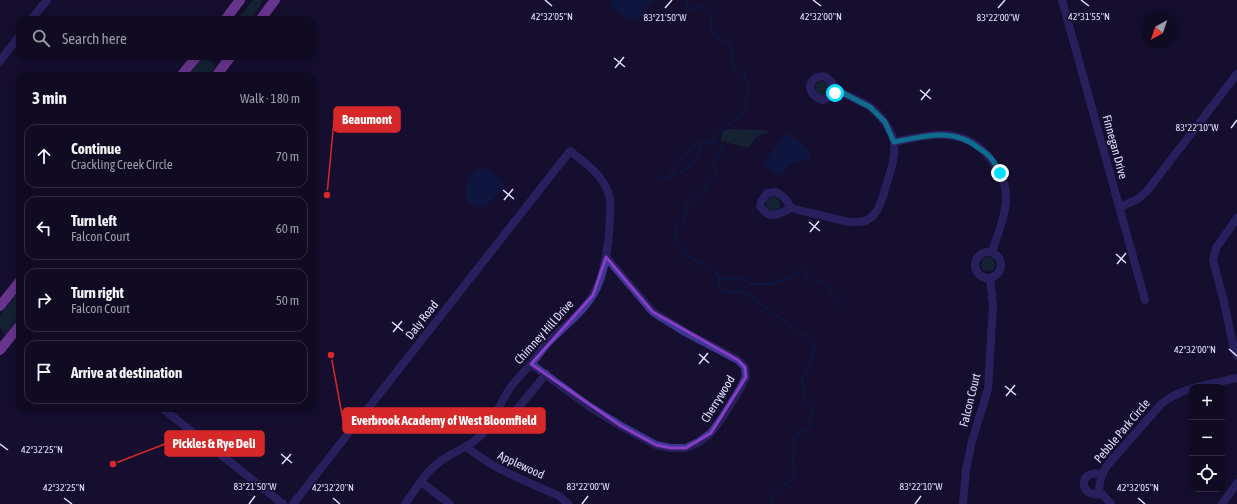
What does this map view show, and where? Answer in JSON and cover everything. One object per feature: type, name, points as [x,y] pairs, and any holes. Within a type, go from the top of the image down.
[{"type":"main road","points":[[228,16],[240,0]]},
{"type":"main road","points":[[263,16],[275,0]]},
{"type":"main road","points":[[184,72],[194,60]]},
{"type":"main road","points":[[218,72],[225,60]]},
{"type":"main road","points":[[0,306],[16,286]]},
{"type":"main road","points":[[0,350],[16,329]]},
{"type":"street","points":[[34,16],[47,0]]},
{"type":"street","name":"Finnegan Drive","points":[[1062,0],[1145,300]]},
{"type":"street","points":[[0,61],[16,40]]},
{"type":"street","points":[[1120,207],[1138,199],[1147,191],[1237,74]]},
{"type":"street","points":[[791,208],[859,223],[866,221],[873,216],[882,201],[894,153],[894,142],[885,122],[870,107],[839,91]]},
{"type":"street","points":[[894,142],[942,134],[972,142],[990,156],[1000,173],[1006,192],[1003,219],[992,252]]},
{"type":"street","name":"Chimney Hill Drive","points":[[405,504],[430,471],[441,461],[482,435],[510,388],[593,295],[601,276],[606,257],[610,216],[610,196],[603,182],[595,171],[570,151]]},
{"type":"street","name":"Daly Road","points":[[293,504],[570,151]]},
{"type":"street","points":[[1237,218],[1216,248],[1213,260],[1237,356]]},
{"type":"street","points":[[988,251],[992,252],[999,257],[1001,266],[998,274],[990,278],[981,277],[975,270],[974,266],[976,257],[988,251]]},
{"type":"street","name":"Cherrywood","points":[[531,364],[590,407],[656,445],[671,448],[686,448],[699,442],[711,432],[722,418],[746,377],[745,367],[738,360],[685,332],[653,312],[606,257]]},
{"type":"street","name":"Falcon Court","points":[[963,504],[966,470],[972,440],[988,389],[993,305],[990,278]]},
{"type":"street","points":[[518,408],[546,374]]},
{"type":"street","points":[[1210,384],[1237,378]]},
{"type":"street","name":"Pebble Park Circle","points":[[1102,494],[1099,491],[1099,482],[1106,467],[1161,404],[1171,396],[1189,389]]},
{"type":"street","points":[[167,412],[283,504]]},
{"type":"street","name":"Applewood","points":[[466,446],[492,466],[559,496],[568,504]]},
{"type":"street","points":[[1102,474],[1096,472],[1089,474],[1085,478],[1085,489],[1091,494],[1102,494],[1111,504]]},
{"type":"street","points":[[421,482],[450,504]]},
{"type":"street","points":[[1222,504],[1237,483]]},
{"type":"highlighted area","points":[[606,257],[653,312],[738,360],[745,367],[746,377],[711,433],[686,448],[671,448],[656,445],[621,426],[531,364],[593,295]]},
{"type":"green space","points":[[253,0],[263,0],[254,16],[240,16]]},
{"type":"green space","points":[[201,60],[210,60],[216,66],[211,72],[191,72]]},
{"type":"green space","points":[[822,81],[827,83],[829,88],[827,93],[822,95],[817,93],[815,88],[817,83]]},
{"type":"green space","points":[[726,129],[764,130],[768,132],[768,134],[759,135],[749,148],[721,141],[722,133]]},
{"type":"green space","points":[[773,197],[778,199],[780,204],[778,209],[773,211],[768,209],[766,204],[768,199]]},
{"type":"green space","points":[[985,257],[991,257],[995,261],[995,267],[991,271],[985,271],[981,267],[981,261]]},
{"type":"green space","points":[[16,295],[16,320],[5,335],[0,327],[0,316]]},
{"type":"water","points":[[611,0],[654,0],[638,18],[630,20],[612,7]]},
{"type":"water","points":[[786,133],[804,145],[810,153],[809,157],[805,160],[792,163],[784,172],[778,175],[763,164]]},
{"type":"water","points":[[487,168],[499,178],[505,186],[486,206],[471,205],[466,198],[467,183],[475,170]]},
{"type":"waterway","points":[[687,0],[687,6],[690,10],[698,7],[706,7],[711,17],[712,22],[710,27],[713,33],[718,38],[726,41],[730,45],[734,52],[732,59],[734,67],[736,70],[744,74],[748,88],[745,99],[746,109],[743,114],[713,137],[713,140],[721,146],[722,149],[718,157],[713,157],[716,174],[714,178],[706,183],[705,189],[688,203],[684,218],[681,224],[676,228],[675,235],[677,242],[687,256],[709,267],[718,275],[719,278],[743,279],[750,284],[770,284],[794,276],[801,269],[805,272],[807,279],[822,283],[839,301],[846,305]]},
{"type":"waterway","points":[[670,176],[681,157],[689,149],[698,144],[709,143],[713,140]]},
{"type":"waterway","points":[[659,180],[684,171],[697,157],[701,144]]},
{"type":"waterway","points":[[719,278],[719,286],[722,290],[728,292],[739,291],[750,295],[810,340],[815,347],[815,351],[802,379],[805,394],[804,400],[813,409],[809,427],[806,430],[799,432],[793,439],[795,447],[792,460],[795,476],[777,490],[772,498],[771,504]]},
{"type":"place","name":"Beaumont","points":[[327,195]]},
{"type":"place","name":"Everbrook Academy of West Bloomfield","points":[[331,355]]},
{"type":"place","name":"Pickles & Rye Deli","points":[[113,464]]},
{"type":"route","points":[[835,93],[839,91],[870,107],[885,122],[894,142],[942,134],[957,137],[972,142],[990,156],[1000,173]]}]
